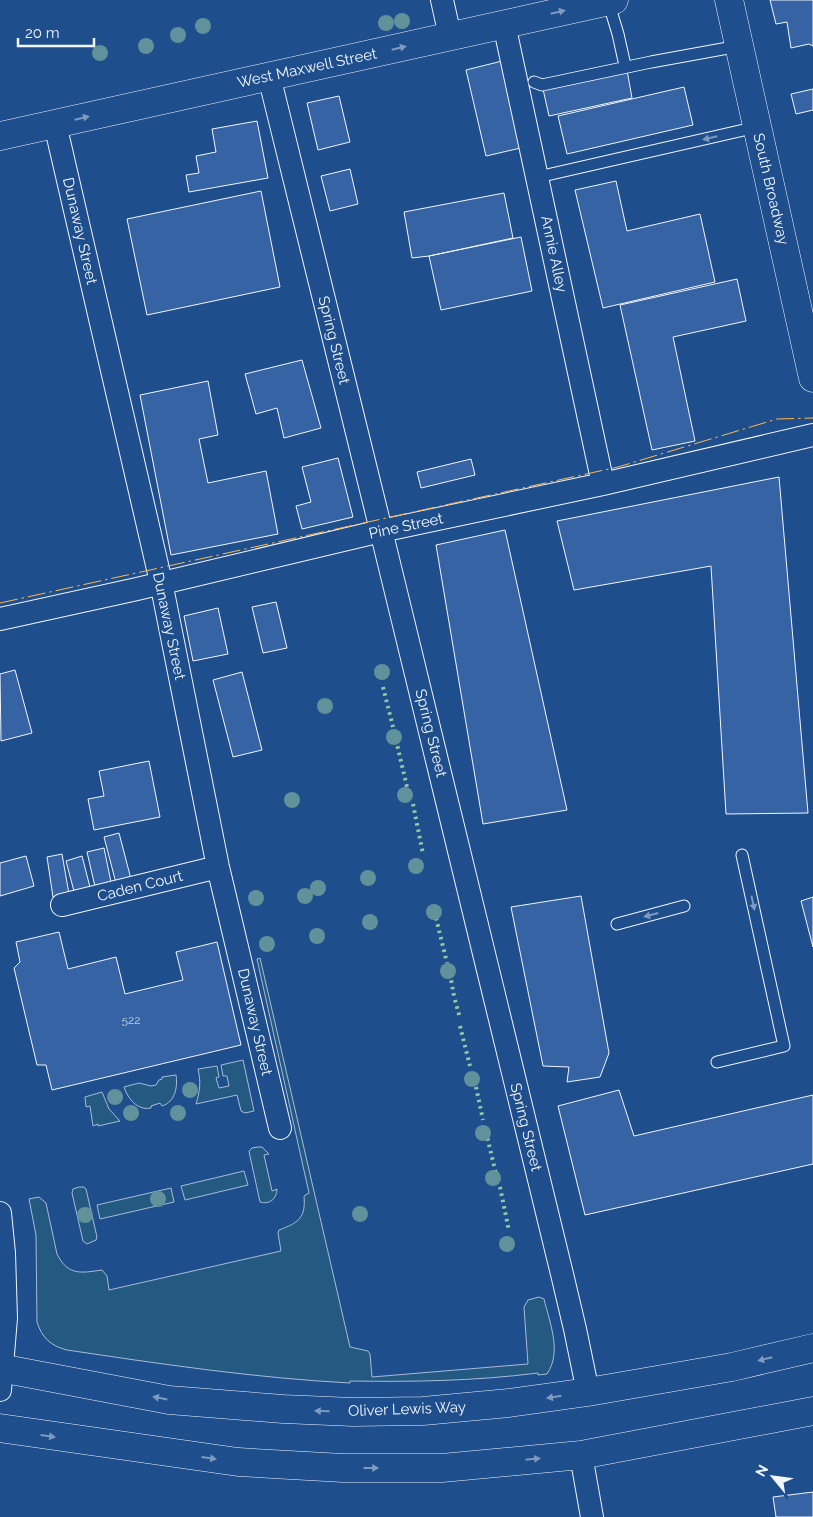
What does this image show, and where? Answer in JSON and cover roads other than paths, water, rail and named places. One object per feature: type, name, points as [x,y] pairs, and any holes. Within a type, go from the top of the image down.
[{"type":"main road","name":"South Broadway","points":[[729,0],[813,378]]},
{"type":"main road","name":"West Maxwell Street","points":[[0,136],[611,1]]},
{"type":"main road","name":"Oliver Lewis Way","points":[[1,1376],[169,1400],[344,1412],[424,1411],[509,1403],[588,1392],[732,1368],[813,1348]]},
{"type":"main road","points":[[0,1428],[238,1462],[343,1468],[442,1468],[581,1455],[813,1411]]},
{"type":"street","points":[[442,0],[450,36]]},
{"type":"street","name":"Annie Alley","points":[[504,24],[526,84],[538,177],[603,484]]},
{"type":"street","name":"Spring Street","points":[[269,76],[576,1329],[588,1392]]},
{"type":"street","name":"Dunaway Street","points":[[55,124],[161,582],[218,866],[280,1128]]},
{"type":"street","name":"Pine Street","points":[[0,619],[381,531],[603,484],[813,435]]},
{"type":"street","name":"Caden Court","points":[[62,905],[218,866]]},
{"type":"street","points":[[0,1213],[4,1253],[6,1318],[1,1376]]},
{"type":"street","points":[[581,1455],[592,1517]]},
{"type":"lane","points":[[611,1],[624,61]]},
{"type":"lane","points":[[526,84],[542,85],[739,46]]},
{"type":"lane","points":[[526,84],[624,61],[651,62]]},
{"type":"lane","points":[[538,177],[757,127]]},
{"type":"lane","points":[[718,1062],[784,1046],[742,855]]},
{"type":"lane","points":[[617,924],[684,906]]}]
